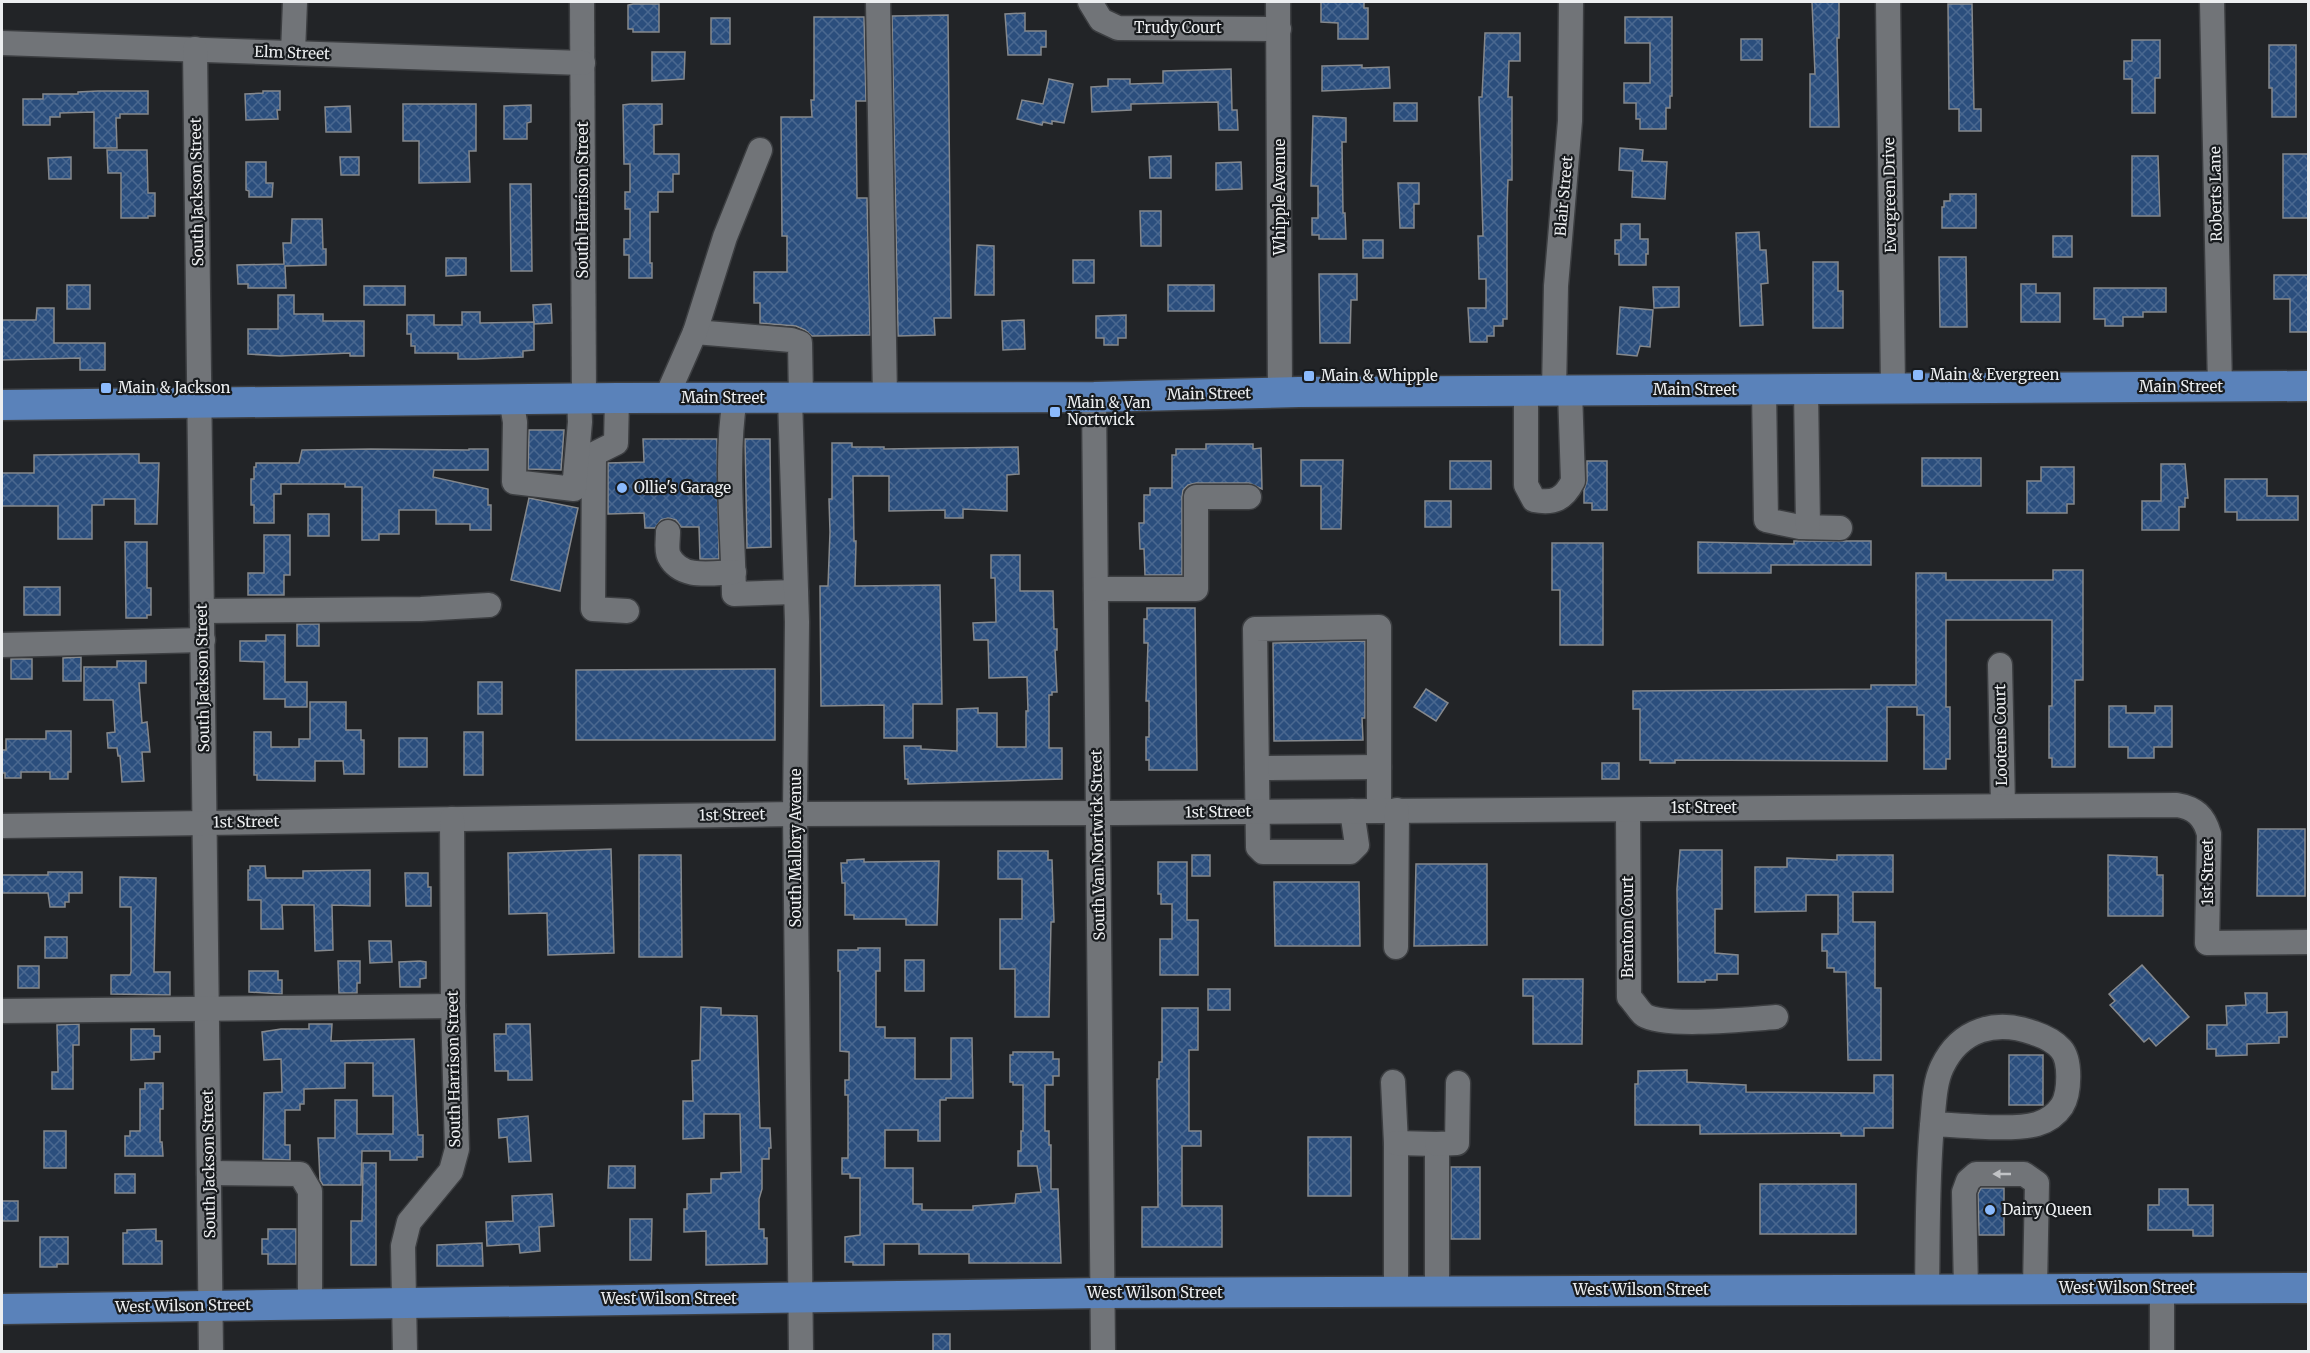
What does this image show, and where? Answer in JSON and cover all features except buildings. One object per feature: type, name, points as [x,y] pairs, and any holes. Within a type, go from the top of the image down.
[{"type":"main road","name":"Main Street","points":[[2,405],[582,398],[1094,397],[1280,392],[2308,386]]},
{"type":"main road","name":"West Wilson Street","points":[[2,1309],[1102,1293],[2308,1288]]},
{"type":"street","points":[[293,52],[295,2]]},
{"type":"street","name":"South Harrison Street","points":[[511,399],[515,422],[514,482],[574,489],[582,398],[582,2]]},
{"type":"street","points":[[878,2],[885,397]]},
{"type":"street","name":"Trudy Court","points":[[1090,2],[1101,20],[1118,28],[1279,29]]},
{"type":"street","name":"Whipple Avenue","points":[[1278,2],[1280,392]]},
{"type":"street","name":"Blair Street","points":[[1550,391],[1570,121],[1571,2]]},
{"type":"street","name":"Evergreen Drive","points":[[1888,2],[1893,388]]},
{"type":"street","name":"Roberts Lane","points":[[2212,2],[2220,387]]},
{"type":"street","name":"Elm Street","points":[[2,43],[583,63]]},
{"type":"street","name":"South Jackson Street","points":[[195,49],[211,1352]]},
{"type":"street","points":[[666,398],[695,332],[725,237],[760,150]]},
{"type":"street","name":"South Mallory Avenue","points":[[695,332],[791,340],[800,343],[796,398],[795,814],[801,1352]]},
{"type":"street","points":[[1764,389],[1766,520],[1808,527],[1840,528]]},
{"type":"street","points":[[1806,389],[1808,527]]},
{"type":"street","name":"South Van Nortwick Street","points":[[1094,397],[1103,1352]]},
{"type":"street","points":[[617,398],[616,443],[594,454],[593,609],[627,611]]},
{"type":"street","points":[[735,398],[731,452],[735,594],[796,592]]},
{"type":"street","points":[[1096,589],[1196,589],[1196,497],[1250,497]]},
{"type":"street","points":[[668,532],[668,555],[679,567],[691,574],[734,572]]},
{"type":"street","points":[[202,611],[421,609],[489,605]]},
{"type":"street","points":[[1352,811],[1357,845],[1350,852],[1263,852],[1258,847],[1255,629],[1379,627],[1378,767],[1388,811],[1396,947]]},
{"type":"street","points":[[2,645],[203,640]]},
{"type":"street","name":"Lootens Court","points":[[2000,665],[2003,806]]},
{"type":"street","points":[[1257,768],[1378,767]]},
{"type":"street","name":"1st Street","points":[[2,826],[795,814],[2177,805],[2195,810],[2206,822],[2209,834],[2207,943],[2308,942]]},
{"type":"street","name":"Brenton Court","points":[[1628,810],[1629,996],[1643,1014],[1656,1019],[1689,1022],[1776,1017]]},
{"type":"street","name":"South Harrison Street","points":[[405,1352],[404,1246],[409,1222],[451,1171],[457,1149],[453,1006],[452,819]]},
{"type":"street","points":[[2,1011],[453,1006]]},
{"type":"street","points":[[1927,1289],[1929,1158],[1932,1124],[1935,1094],[1940,1071],[1950,1054],[1974,1032],[1988,1028],[2022,1028],[2052,1041],[2064,1055],[2067,1075],[2065,1100],[2048,1120],[2025,1126],[1932,1124]]},
{"type":"street","points":[[1393,1082],[1396,1143],[1396,1292]]},
{"type":"street","points":[[1396,1143],[1456,1143],[1458,1083]]},
{"type":"street","points":[[1437,1144],[1437,1292]]},
{"type":"street","points":[[209,1173],[300,1174],[310,1191],[310,1304]]},
{"type":"street","points":[[1966,1289],[1964,1192],[1968,1181],[1976,1174],[2024,1174],[2037,1183],[2035,1288]]},
{"type":"street","points":[[2162,1288],[2162,1352]]},
{"type":"place","name":"Main & Evergreen","points":[[1918,375]]},
{"type":"place","name":"Main & Whipple","points":[[1309,376]]},
{"type":"place","name":"Main & Jackson","points":[[106,388]]},
{"type":"place","name":"Main & Van Nortwick","points":[[1055,412]]},
{"type":"place","name":"Ollie's Garage","points":[[622,488]]},
{"type":"place","name":"Dairy Queen","points":[[1990,1210]]}]
